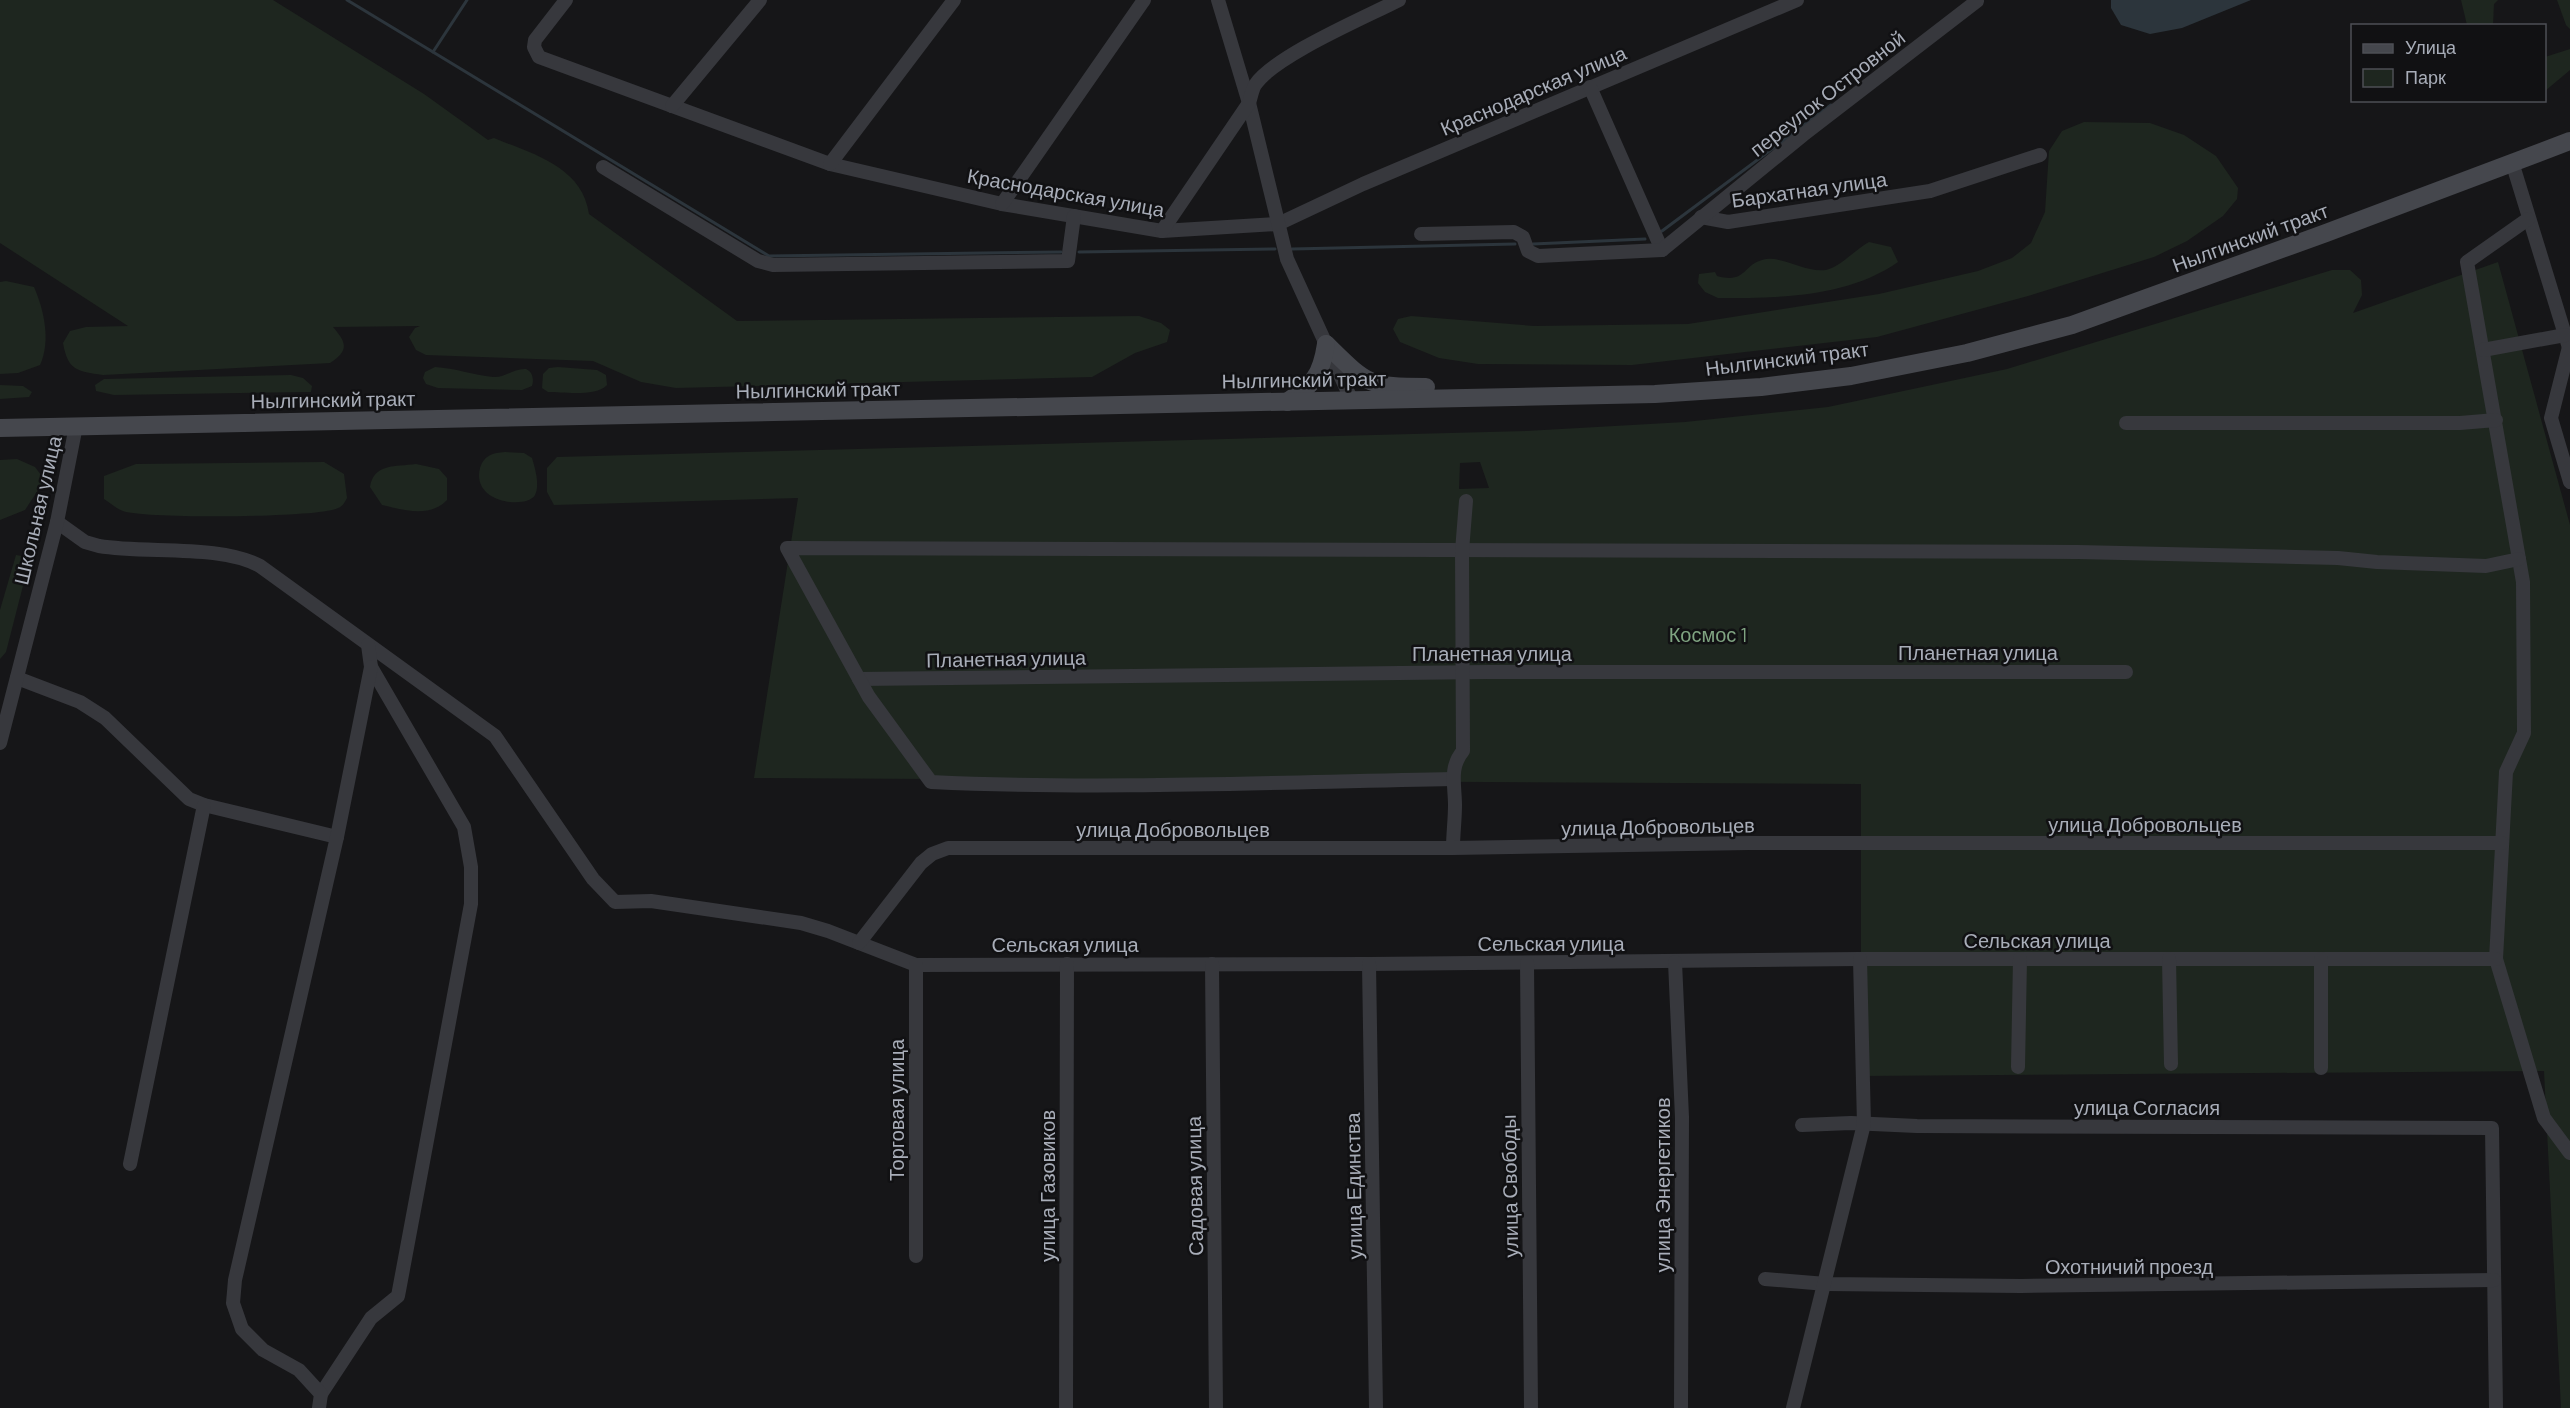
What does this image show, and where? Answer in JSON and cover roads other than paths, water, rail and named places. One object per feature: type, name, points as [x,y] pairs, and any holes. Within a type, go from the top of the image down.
[{"type":"main road","name":"Нылгинский тракт","points":[[0,428],[1352,401],[1626,394],[1761,387],[1851,376],[1967,352],[2072,325],[2570,141]]},
{"type":"main road","points":[[1326,344],[1346,366],[1358,375],[1372,383],[1385,386],[1593,385],[1626,394]]},
{"type":"main road","points":[[1287,402],[1317,378],[1323,364],[1326,344]]},
{"type":"street","name":"Краснодарская улица","points":[[566,0],[535,40],[534,46],[539,57],[830,164],[1002,204],[1162,231],[1278,224],[1363,184],[1797,0]]},
{"type":"street","points":[[672,106],[760,0]]},
{"type":"street","points":[[830,164],[954,0]]},
{"type":"street","points":[[1002,204],[1144,0]]},
{"type":"street","points":[[1218,0],[1249,103],[1287,259],[1352,401]]},
{"type":"street","points":[[1162,231],[1249,103],[1255,85],[1289,57],[1399,0]]},
{"type":"street","name":"переулок Островной","points":[[1701,217],[1977,1]]},
{"type":"street","points":[[1590,87],[1662,250]]},
{"type":"street","name":"Бархатная улица","points":[[1701,217],[1728,222],[1930,191],[2040,155]]},
{"type":"street","points":[[2512,162],[2568,344],[2551,418],[2570,482]]},
{"type":"street","points":[[603,167],[758,261],[773,266],[1068,261],[1074,216]]},
{"type":"street","points":[[1421,234],[1514,232],[1523,237],[1528,251],[1538,256],[1662,250],[1701,217]]},
{"type":"street","points":[[2528,219],[2467,262],[2523,582],[2524,733],[2506,772],[2496,959],[2544,1118],[2570,1153]]},
{"type":"street","points":[[2483,350],[2568,344]]},
{"type":"street","points":[[2126,423],[2460,423],[2496,420]]},
{"type":"street","name":"Школьная улица","points":[[0,743],[57,522],[76,426]]},
{"type":"street","points":[[1453,848],[1455,804],[1453,779],[1455,763],[1463,751],[1462,551],[1466,501]]},
{"type":"street","points":[[57,522],[85,542],[99,546],[224,554],[249,560],[368,645],[371,667],[336,837],[235,1280],[233,1303],[242,1329],[263,1350],[299,1370],[320,1401],[371,1318],[398,1296],[471,904],[471,867],[464,827],[371,667]]},
{"type":"street","points":[[1453,779],[1221,783],[980,784],[931,782],[869,697],[787,548],[2079,552],[2338,558],[2377,562],[2486,566],[2519,560]]},
{"type":"street","name":"Сельская улица","points":[[368,645],[495,736],[593,879],[615,902],[651,901],[801,923],[916,965],[1527,963],[1860,959],[2496,959]]},
{"type":"street","name":"Планетная улица","points":[[859,679],[1464,672],[2126,672]]},
{"type":"street","points":[[17,678],[80,702],[105,718],[189,799],[204,805],[336,837]]},
{"type":"street","points":[[130,1164],[204,805]]},
{"type":"street","name":"улица Добровольцев","points":[[859,943],[921,863],[932,854],[948,848],[1453,848],[1749,843],[2502,843]]},
{"type":"street","points":[[1793,1408],[1826,1284],[1864,1124],[1860,959]]},
{"type":"street","points":[[2018,1067],[2020,959]]},
{"type":"street","points":[[2169,959],[2171,1064]]},
{"type":"street","points":[[2321,959],[2321,1068]]},
{"type":"street","name":"улица Энергетиков","points":[[1675,962],[1682,1117],[1681,1408]]},
{"type":"street","name":"улица Свободы","points":[[1527,963],[1531,1408]]},
{"type":"street","name":"улица Газовиков","points":[[1066,1408],[1067,964]]},
{"type":"street","name":"Садовая улица","points":[[1212,964],[1216,1408]]},
{"type":"street","name":"улица Единства","points":[[1369,964],[1376,1408]]},
{"type":"street","name":"Торговая улица","points":[[916,965],[916,1256]]},
{"type":"street","name":"улица Согласия","points":[[1802,1125],[1851,1123],[2492,1128],[2494,1280]]},
{"type":"street","name":"Охотничий проезд","points":[[1765,1279],[1826,1284],[2150,1286],[2494,1280]]},
{"type":"street","points":[[2494,1280],[2496,1408]]},
{"type":"waterway","points":[[347,0],[433,52],[467,0]]},
{"type":"waterway","points":[[433,52],[769,256],[1061,252]]},
{"type":"waterway","points":[[1662,231],[1831,105]]},
{"type":"waterway","points":[[1533,244],[1645,239]]},
{"type":"waterway","points":[[1292,249],[1515,244]]},
{"type":"waterway","points":[[1079,252],[1275,249]]},
{"type":"park label","name":"Космос 1","points":[[1708,634]]}]
